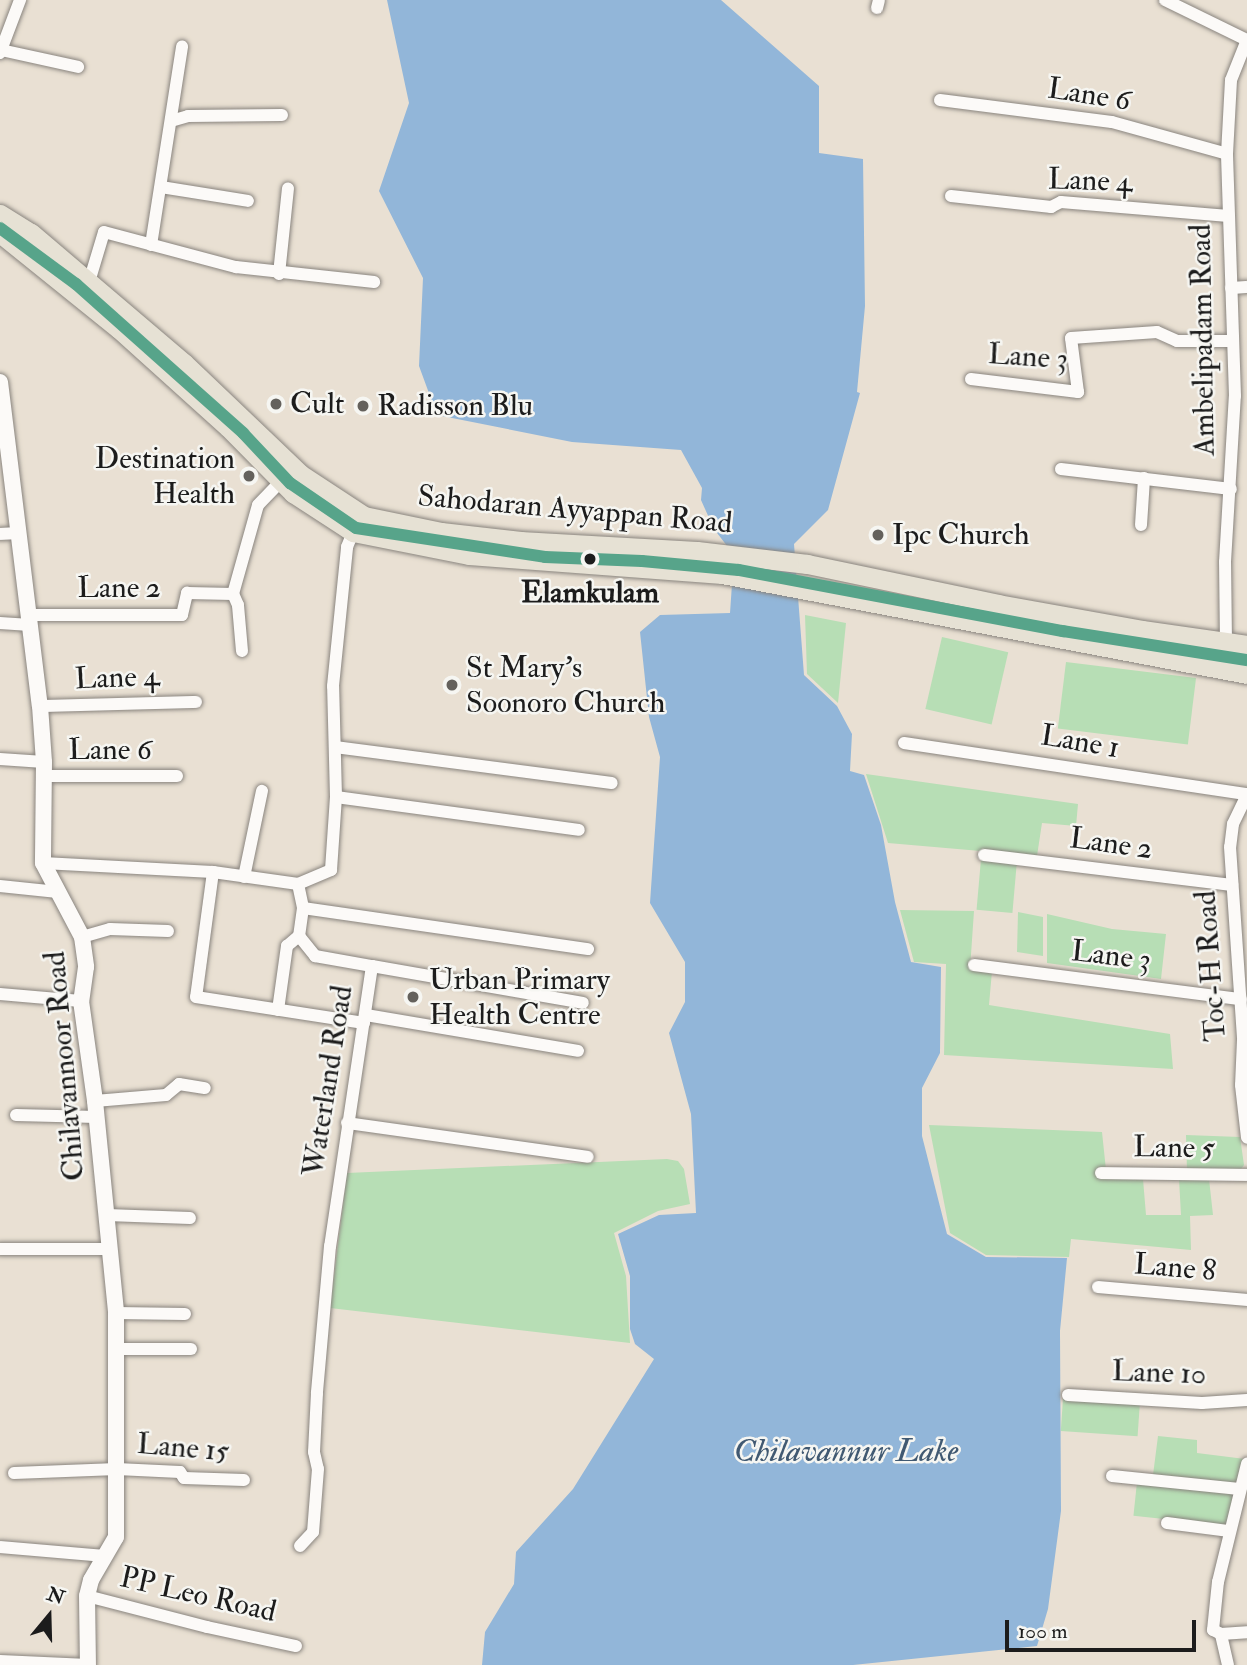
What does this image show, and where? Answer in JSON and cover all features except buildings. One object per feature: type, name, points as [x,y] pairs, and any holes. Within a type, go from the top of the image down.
[{"type":"main road","name":"Sahodaran Ayyappan Road","points":[[0,214],[31,233],[184,363],[300,474],[364,516],[441,532],[520,541],[734,555],[807,564],[1128,628],[1247,645]]},
{"type":"main road","name":"Sahodaran Ayyappan Road","points":[[0,233],[119,329],[228,427],[281,481],[324,516],[353,532],[469,555],[722,574],[1247,674]]},
{"type":"main road","points":[[1125,650],[1128,628]]},
{"type":"street","points":[[20,0],[1,51],[78,67]]},
{"type":"street","points":[[1165,0],[1247,40]]},
{"type":"street","name":"Ambelipadam Road","points":[[1226,642],[1225,562],[1235,396],[1227,154],[1231,80],[1247,40]]},
{"type":"street","points":[[151,245],[182,46]]},
{"type":"street","name":"Lane 6","points":[[940,100],[1112,122],[1227,154]]},
{"type":"street","points":[[171,121],[188,116],[282,115]]},
{"type":"street","points":[[161,187],[248,201]]},
{"type":"street","points":[[279,274],[288,188]]},
{"type":"street","name":"Lane 4","points":[[951,196],[1051,207],[1061,202],[1228,216]]},
{"type":"street","points":[[89,282],[104,232],[236,267],[279,274],[374,282]]},
{"type":"street","points":[[1231,288],[1247,286]]},
{"type":"street","name":"Lane 3","points":[[971,379],[1078,392],[1071,338],[1157,332],[1177,341],[1233,341]]},
{"type":"street","name":"Chilavannoor Road","points":[[0,382],[40,706],[44,769],[43,863],[82,937],[86,967],[80,1001],[96,1109],[116,1313],[116,1537],[87,1596],[88,1665]]},
{"type":"street","points":[[1061,469],[1231,489]]},
{"type":"street","points":[[1141,525],[1144,478]]},
{"type":"street","points":[[242,651],[239,605],[233,594],[258,505],[281,481]]},
{"type":"street","points":[[43,863],[213,872],[298,884],[331,870],[336,797],[333,686],[347,547],[353,532]]},
{"type":"street","points":[[0,534],[18,533]]},
{"type":"street","name":"Lane 2","points":[[30,620],[182,615],[187,593],[233,594]]},
{"type":"street","points":[[0,623],[30,620]]},
{"type":"street","name":"Lane 4","points":[[40,706],[196,702]]},
{"type":"street","name":"Lane 1","points":[[904,743],[1247,795]]},
{"type":"street","points":[[335,747],[612,783]]},
{"type":"street","points":[[0,759],[44,769]]},
{"type":"street","name":"Lane 6","points":[[44,769],[177,776]]},
{"type":"street","points":[[244,877],[262,790]]},
{"type":"street","name":"Toc-H Road","points":[[1247,795],[1233,824],[1231,885],[1237,920],[1241,1085],[1247,1138]]},
{"type":"street","points":[[336,797],[579,830]]},
{"type":"street","name":"Lane 2","points":[[984,855],[1231,885]]},
{"type":"street","points":[[213,872],[196,997],[578,1051]]},
{"type":"street","points":[[278,1010],[287,946],[299,936],[303,908],[298,884]]},
{"type":"street","points":[[0,886],[58,892]]},
{"type":"street","points":[[303,908],[588,949]]},
{"type":"street","points":[[82,937],[110,929],[168,931]]},
{"type":"street","name":"Waterland Road","points":[[299,936],[315,956],[372,966],[330,1246],[320,1351],[314,1452],[318,1469],[313,1532],[300,1546]]},
{"type":"street","name":"Lane 3","points":[[974,965],[1241,999]]},
{"type":"street","points":[[372,966],[583,1003]]},
{"type":"street","points":[[0,993],[80,1001]]},
{"type":"street","points":[[16,1115],[96,1109],[166,1096],[179,1084],[205,1088]]},
{"type":"street","points":[[348,1123],[588,1157]]},
{"type":"street","name":"Lane 5","points":[[1101,1174],[1247,1175]]},
{"type":"street","points":[[107,1215],[190,1218]]},
{"type":"street","points":[[0,1250],[111,1250]]},
{"type":"street","name":"Lane 8","points":[[1098,1287],[1247,1300]]},
{"type":"street","points":[[116,1313],[185,1314]]},
{"type":"street","points":[[117,1349],[191,1349]]},
{"type":"street","name":"Lane 10","points":[[1068,1395],[1202,1403],[1247,1400]]},
{"type":"street","points":[[1247,1464],[1218,1582],[1213,1630],[1222,1634],[1247,1632]]},
{"type":"street","name":"Lane 15","points":[[14,1473],[117,1469],[180,1472],[184,1478],[244,1480]]},
{"type":"street","points":[[1112,1476],[1239,1489]]},
{"type":"street","points":[[1167,1523],[1229,1531]]},
{"type":"street","points":[[0,1547],[105,1556]]},
{"type":"street","name":"PP Leo Road","points":[[87,1596],[207,1627],[296,1646]]},
{"type":"street","points":[[1222,1634],[1228,1665]]},
{"type":"street","points":[[0,1661],[88,1665]]},
{"type":"green space","points":[[805,615],[846,623],[838,703],[807,674]]},
{"type":"green space","points":[[942,637],[1008,652],[992,724],[925,709]]},
{"type":"green space","points":[[1066,662],[1196,678],[1188,744],[1058,729]]},
{"type":"green space","points":[[866,774],[1078,804],[1076,826],[1042,823],[1037,856],[888,843]]},
{"type":"green space","points":[[981,859],[1017,862],[1012,913],[977,910]]},
{"type":"green space","points":[[900,910],[974,911],[970,969],[992,971],[989,1005],[1170,1034],[1173,1069],[944,1055],[946,964],[914,962]]},
{"type":"green space","points":[[1018,912],[1043,917],[1043,956],[1017,952]]},
{"type":"green space","points":[[1047,914],[1112,929],[1166,934],[1161,979],[1047,963]]},
{"type":"green space","points":[[929,1125],[1102,1132],[1106,1170],[1143,1179],[1146,1215],[1181,1215],[1179,1179],[1209,1179],[1213,1215],[1190,1216],[1191,1250],[1071,1239],[1069,1257],[986,1255],[950,1233]]},
{"type":"green space","points":[[1186,1135],[1240,1137],[1244,1165],[1241,1169],[1187,1171]]},
{"type":"green space","points":[[667,1159],[678,1161],[684,1169],[690,1204],[658,1211],[614,1233],[626,1276],[630,1343],[330,1308],[347,1173]]},
{"type":"green space","points":[[1063,1399],[1140,1404],[1138,1436],[1061,1431]]},
{"type":"green space","points":[[1158,1436],[1197,1440],[1197,1453],[1245,1459],[1236,1484],[1153,1475]]},
{"type":"green space","points":[[1137,1482],[1233,1492],[1230,1526],[1133,1516]]},
{"type":"water","name":"Chilavannur Lake","points":[[387,0],[721,0],[819,86],[819,153],[863,159],[865,306],[857,392],[860,393],[828,510],[794,544],[804,675],[837,706],[852,734],[850,771],[864,775],[881,825],[895,902],[911,962],[941,967],[940,1053],[922,1088],[922,1136],[947,1234],[986,1257],[1067,1258],[1060,1331],[1061,1511],[1048,1609],[1037,1646],[853,1665],[482,1665],[485,1632],[514,1584],[516,1552],[573,1489],[654,1359],[635,1344],[630,1329],[630,1276],[618,1234],[659,1215],[696,1213],[691,1114],[669,1033],[685,1002],[685,962],[650,903],[660,757],[649,717],[640,632],[660,615],[730,613],[734,555],[714,529],[701,500],[702,488],[681,450],[572,442],[437,415],[419,366],[423,278],[379,191],[409,103]]},
{"type":"transit line","points":[[0,228],[76,284],[243,433],[290,483],[356,528],[545,557],[642,561],[739,570],[1063,631],[1247,660]]},
{"type":"place","name":"Cult","points":[[276,404]]},
{"type":"place","name":"Radisson Blu","points":[[363,406]]},
{"type":"place","name":"Destination Health","points":[[249,476]]},
{"type":"place","name":"Ipc Church","points":[[878,535]]},
{"type":"place","name":"Elamkulam","points":[[590,559]]},
{"type":"place","name":"St Mary's Soonoro Church","points":[[452,685]]},
{"type":"place","name":"Urban Primary Health Centre","points":[[413,997]]}]
